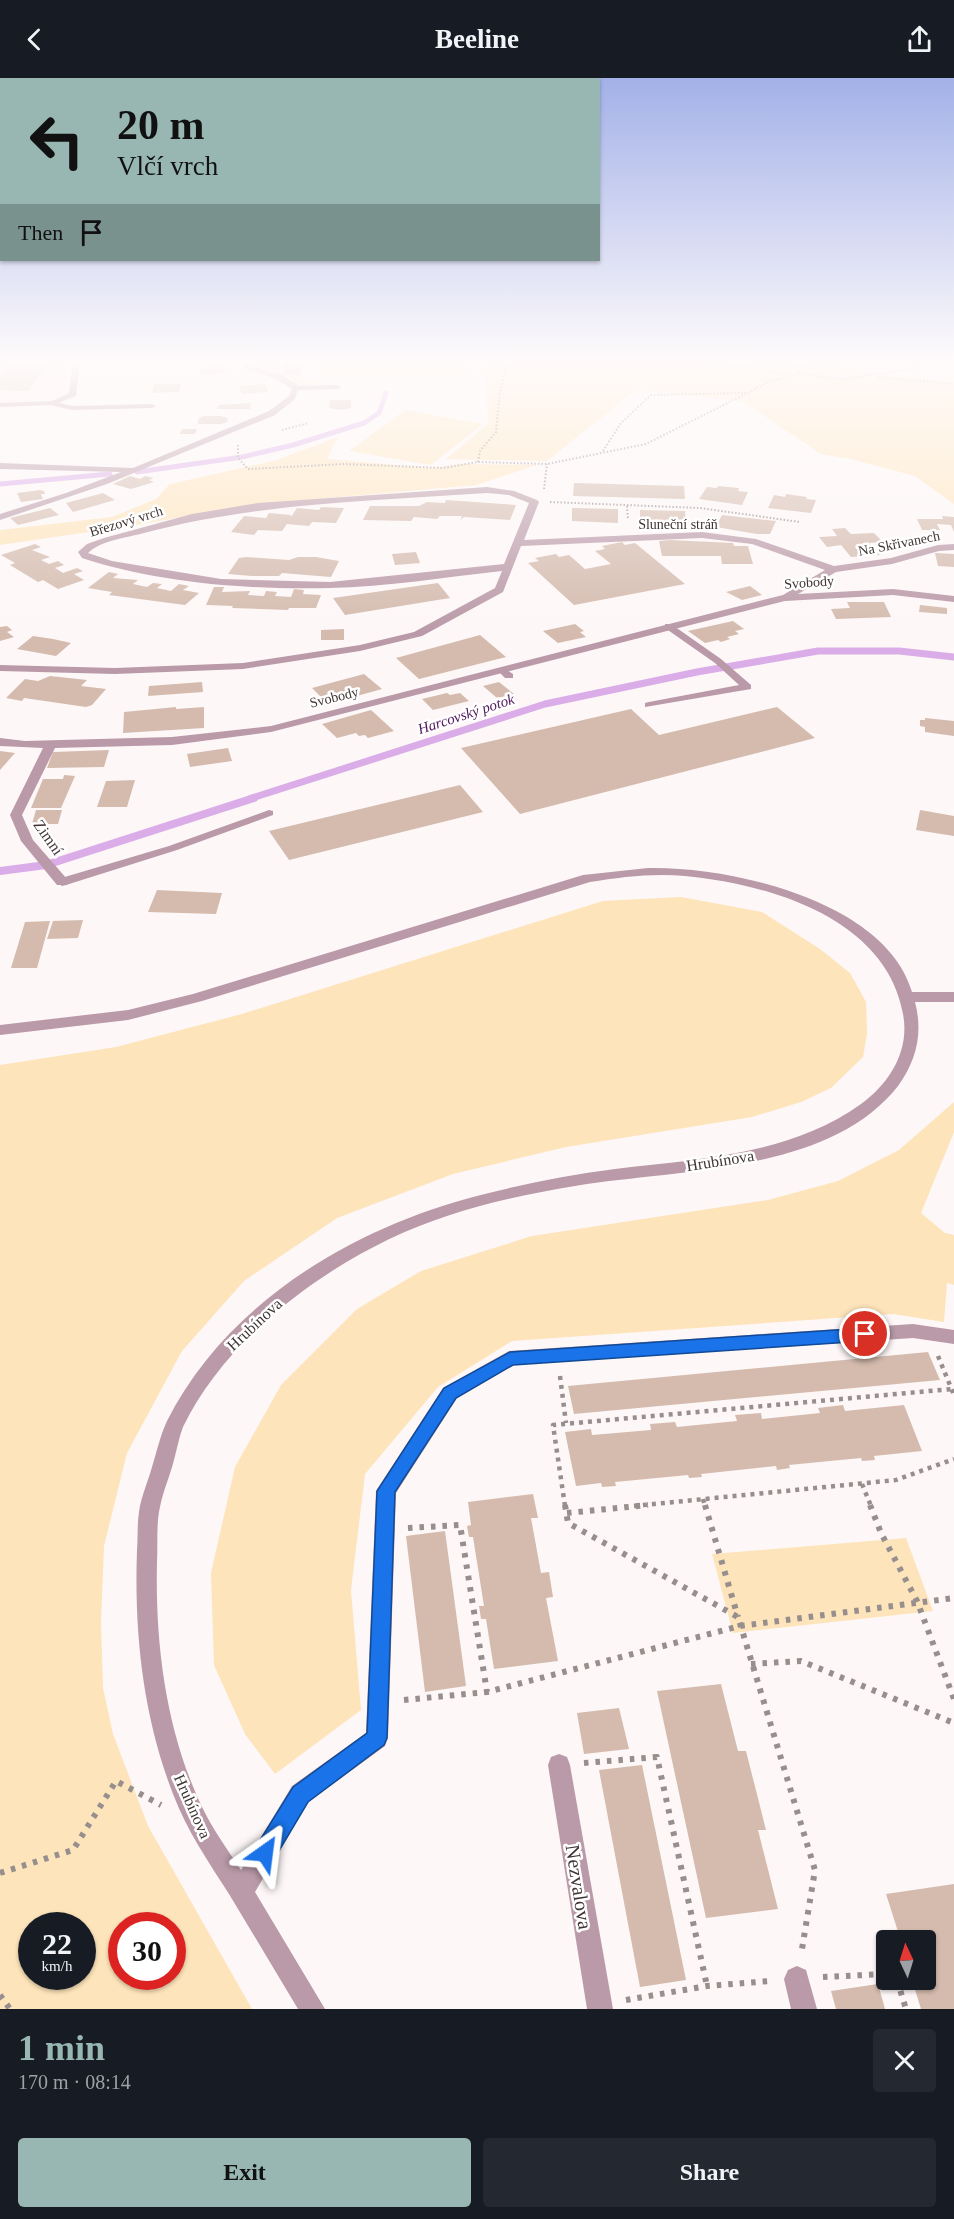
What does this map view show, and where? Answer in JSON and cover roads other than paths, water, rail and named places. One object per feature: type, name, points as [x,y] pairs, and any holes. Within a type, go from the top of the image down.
[{"type":"street","points":[[0,517],[52,503],[105,484],[177,452]]},
{"type":"street","points":[[0,466],[133,470]]},
{"type":"street","name":"Březový vrch","points":[[507,567],[330,585],[221,582],[110,564],[85,556],[83,552],[90,546],[107,540],[192,517],[258,506],[487,490],[511,493],[534,502],[518,543]]},
{"type":"street","name":"Sluneční stráň","points":[[518,543],[702,535],[753,541],[833,568]]},
{"type":"street","points":[[0,668],[115,671],[243,666],[360,648],[418,634],[499,590],[518,543]]},
{"type":"street","name":"Na Skřivanech","points":[[785,598],[833,568],[892,561],[938,548],[954,547]]},
{"type":"street","name":"Svobody","points":[[0,742],[26,745],[172,741],[271,729],[671,631],[785,598],[893,592],[954,599]]},
{"type":"street","name":"Zimní","points":[[51,744],[16,815],[27,840],[59,878]]},
{"type":"street","name":"Hrubínova","points":[[0,1030],[128,1015],[196,998],[588,878],[651,871],[685,872],[756,884],[821,908],[843,920],[878,948],[900,975],[909,997],[913,1029],[910,1055],[893,1082],[869,1106],[831,1132],[790,1148],[573,1180],[483,1200],[437,1213],[374,1239],[331,1262],[292,1288],[225,1350],[176,1422],[149,1509],[146,1602],[148,1650],[172,1757],[199,1826],[242,1892],[312,2009]]},
{"type":"street","points":[[909,997],[954,997]]},
{"type":"street","points":[[242,1892],[300,1794],[377,1738],[386,1491],[450,1393],[510,1358],[913,1331],[954,1337]]},
{"type":"street","name":"Nezvalova","points":[[559,1765],[599,2007]]},
{"type":"street","points":[[797,1979],[804,2009]]},
{"type":"lane","points":[[649,705],[747,687],[718,661],[671,631]]},
{"type":"lane","points":[[59,878],[173,848],[268,813]]},
{"type":"waterway","points":[[137,472],[263,452]]},
{"type":"waterway","points":[[0,484],[110,474]]},
{"type":"waterway","name":"Harcovský potok","points":[[249,799],[545,704],[697,672],[818,651],[899,651],[954,657]]},
{"type":"waterway","name":"Harcovský potok","points":[[0,871],[46,865],[254,798]]}]
